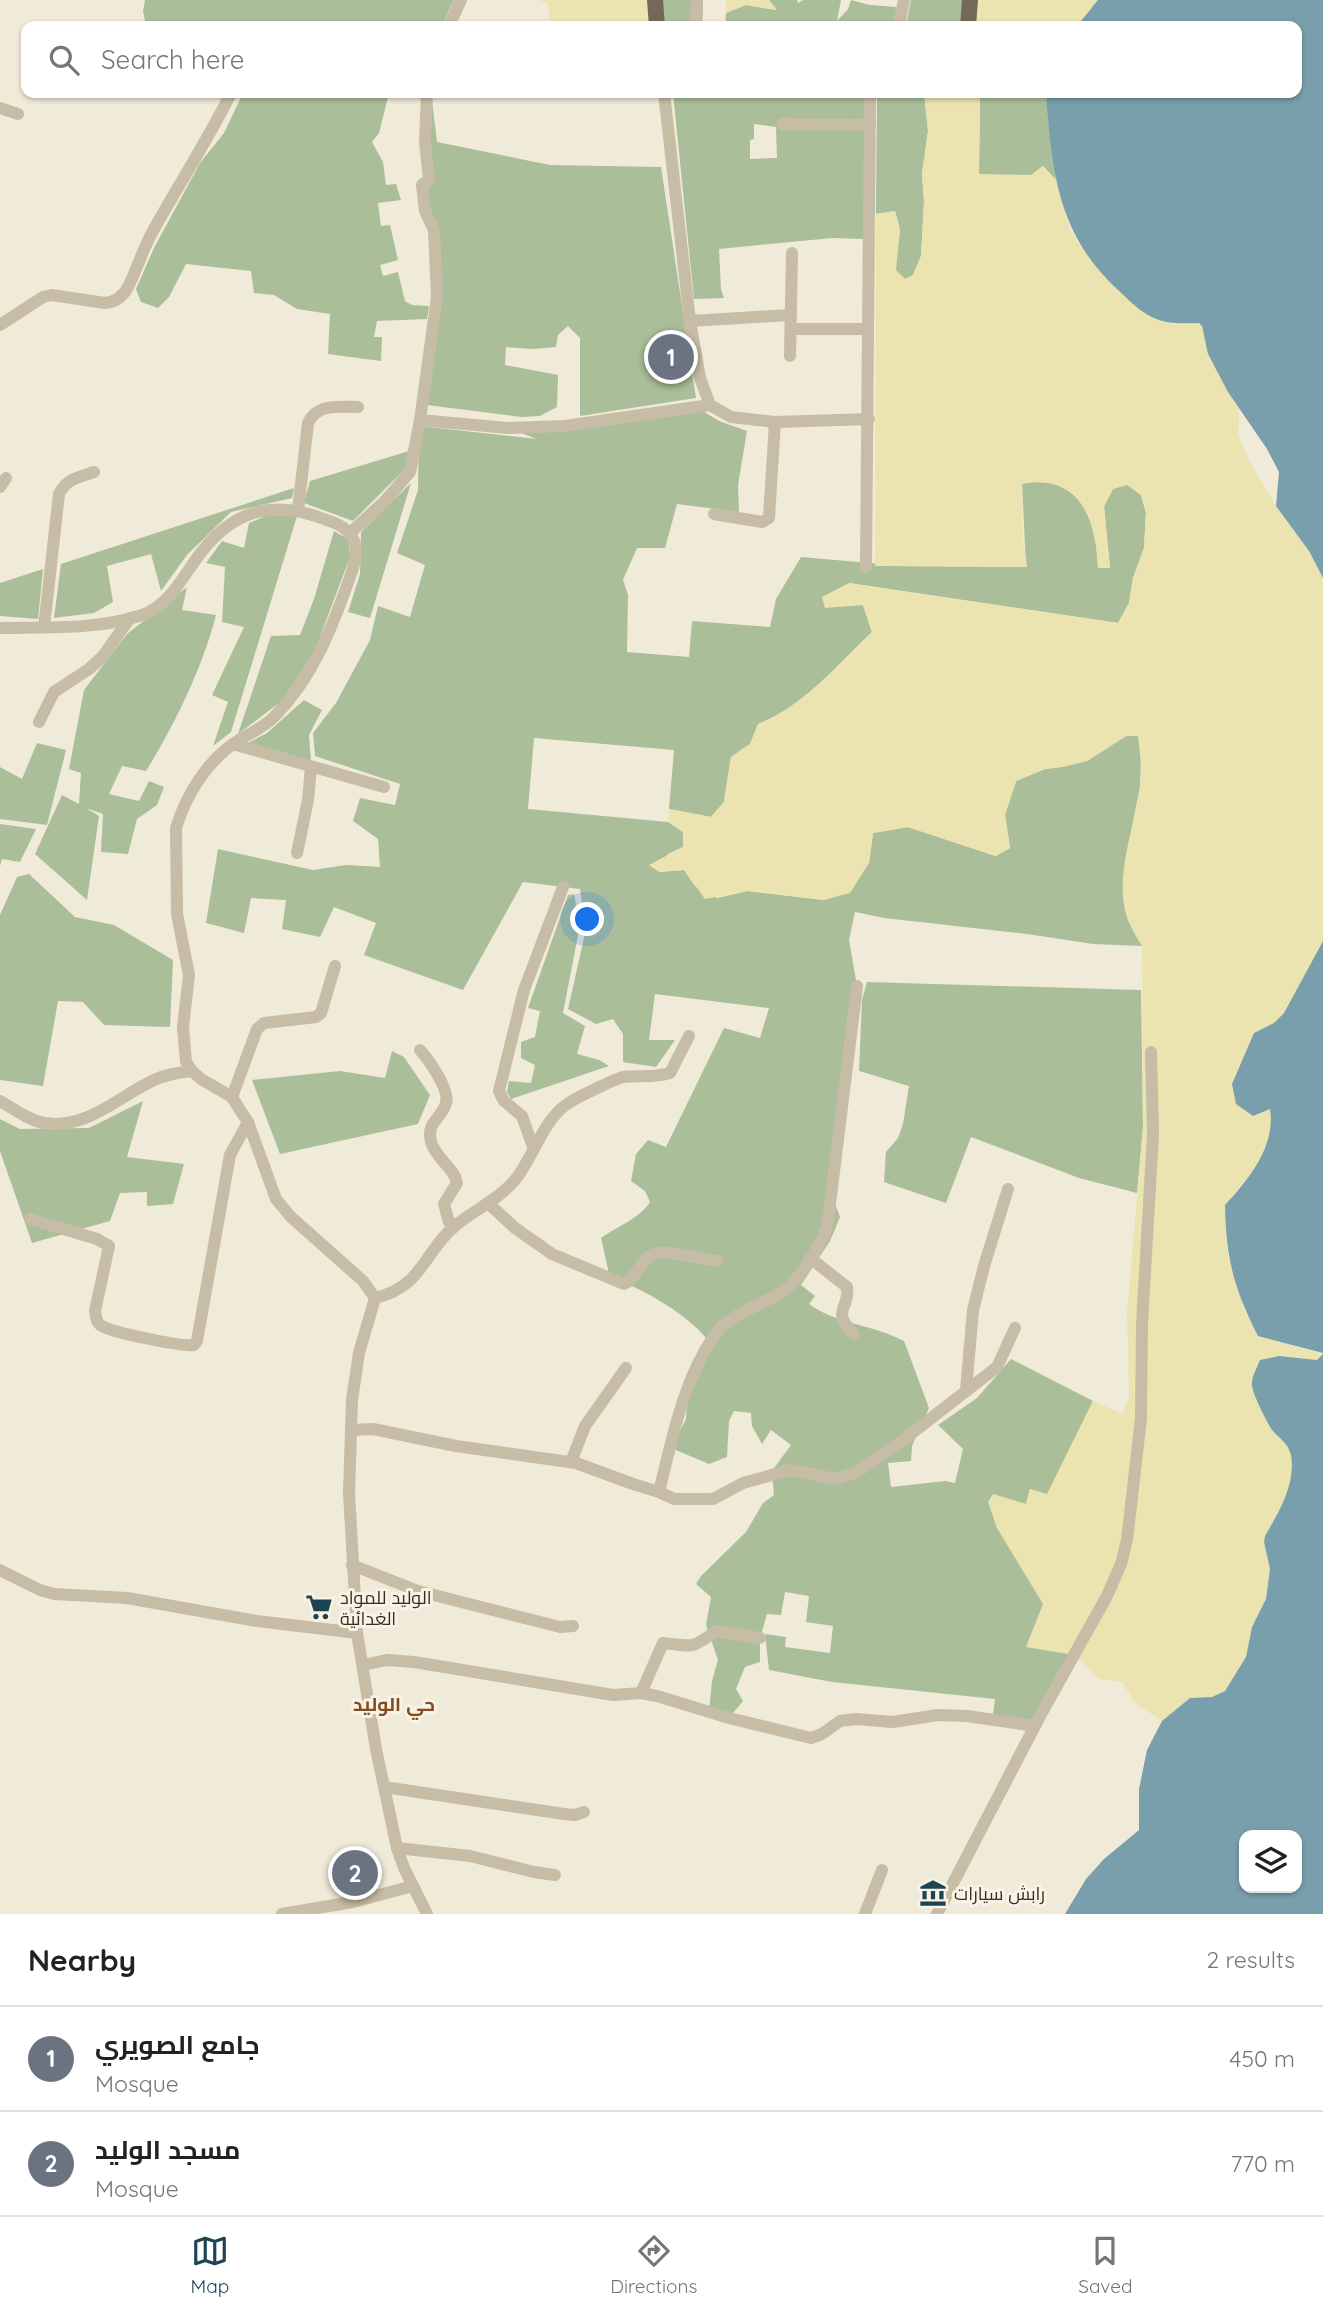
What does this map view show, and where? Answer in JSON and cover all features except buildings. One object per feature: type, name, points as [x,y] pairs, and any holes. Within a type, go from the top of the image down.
[{"type":"main road","points":[[655,0],[657,21]]},
{"type":"main road","points":[[968,21],[970,0]]},
{"type":"street","points":[[451,21],[461,0]]},
{"type":"street","points":[[696,21],[697,0]]},
{"type":"street","points":[[900,21],[904,0]]},
{"type":"street","points":[[0,324],[43,297],[52,295],[105,303],[120,298],[151,234],[228,98]]},
{"type":"street","points":[[350,533],[385,501],[410,472],[420,420],[437,297],[434,230],[425,211],[422,185],[429,180],[425,141],[427,98]]},
{"type":"street","points":[[665,98],[690,321],[700,378],[710,405]]},
{"type":"street","points":[[866,567],[870,98]]},
{"type":"street","points":[[0,108],[18,114]]},
{"type":"street","points":[[782,124],[870,125]]},
{"type":"street","points":[[790,356],[792,253]]},
{"type":"street","points":[[690,321],[791,322],[868,329]]},
{"type":"street","points":[[420,420],[508,428],[565,426],[710,405],[731,417],[775,422],[869,419]]},
{"type":"street","points":[[298,510],[308,423],[312,415],[331,408],[358,407]]},
{"type":"street","points":[[714,514],[762,522],[769,518],[775,422]]},
{"type":"street","points":[[44,627],[60,494],[69,481],[94,472]]},
{"type":"street","points":[[0,628],[105,623],[145,614],[170,594],[204,548],[236,522],[267,509],[298,510],[342,526],[350,533],[355,545],[353,566],[315,664],[273,719],[233,744],[209,767],[185,802],[176,828],[177,914],[189,975],[183,1027],[186,1062],[191,1071],[232,1097],[248,1122],[276,1199],[291,1217],[363,1281],[375,1298]]},
{"type":"street","points":[[39,722],[54,691],[89,669],[103,656],[130,618]]},
{"type":"street","points":[[233,744],[384,787]]},
{"type":"street","points":[[297,853],[308,800],[311,767]]},
{"type":"street","points":[[533,1147],[522,1116],[504,1101],[499,1091],[524,990],[563,887]]},
{"type":"street","points":[[232,1097],[257,1029],[264,1023],[316,1017],[321,1013],[335,966]]},
{"type":"street","points":[[659,1492],[688,1383],[714,1336],[746,1311],[788,1288],[827,1228],[857,986]]},
{"type":"street","points":[[375,1298],[394,1292],[411,1281],[454,1227],[489,1204],[512,1184],[533,1147],[561,1109],[570,1102],[624,1077],[649,1077],[670,1073],[689,1036]]},
{"type":"street","points":[[420,1050],[446,1092],[446,1104],[432,1124],[431,1141],[441,1162],[456,1177],[457,1183],[444,1205],[449,1222],[454,1227]]},
{"type":"street","points":[[937,1914],[1035,1726],[1107,1597],[1121,1564],[1127,1540],[1140,1418],[1142,1324],[1153,1133],[1151,1052]]},
{"type":"street","points":[[0,1101],[27,1118],[44,1123],[57,1123],[99,1113],[155,1080],[172,1073],[191,1071]]},
{"type":"street","points":[[30,1219],[97,1238],[109,1246],[95,1311],[96,1319],[102,1326],[149,1338],[194,1345],[197,1341],[230,1155],[248,1122]]},
{"type":"street","points":[[967,1390],[973,1310],[1009,1189]]},
{"type":"street","points":[[489,1204],[552,1254],[624,1283],[631,1280],[650,1254],[662,1251],[717,1261]]},
{"type":"street","points":[[810,1258],[847,1287],[848,1292],[841,1310],[845,1325],[854,1334]]},
{"type":"street","points":[[375,1298],[359,1353],[352,1400],[349,1493],[356,1633],[397,1848],[427,1914]]},
{"type":"street","points":[[352,1430],[373,1429],[456,1446],[571,1462],[674,1499],[713,1499],[743,1483],[790,1470],[836,1479],[857,1472],[898,1444],[997,1367],[1015,1328]]},
{"type":"street","points":[[571,1462],[585,1426],[626,1368]]},
{"type":"street","points":[[352,1565],[418,1591],[560,1627],[573,1626]]},
{"type":"street","points":[[0,1570],[54,1594],[127,1598],[257,1621],[356,1633]]},
{"type":"street","points":[[641,1693],[663,1643],[690,1647],[716,1631],[760,1638]]},
{"type":"street","points":[[363,1665],[387,1660],[414,1662],[613,1695],[641,1693],[811,1738],[822,1734],[840,1721],[856,1719],[893,1722],[938,1715],[967,1716],[1035,1726]]},
{"type":"street","points":[[384,1787],[564,1814],[584,1812]]},
{"type":"street","points":[[397,1848],[470,1856],[555,1875]]},
{"type":"street","points":[[865,1914],[881,1870]]},
{"type":"street","points":[[282,1914],[353,1902],[413,1886]]},
{"type":"green space","points":[[145,0],[454,0],[444,21],[145,21]]},
{"type":"green space","points":[[661,0],[703,0],[702,21],[664,21]]},
{"type":"green space","points":[[769,0],[797,0],[798,3],[803,0],[841,0],[837,21],[725,21],[726,13],[746,5],[776,10]]},
{"type":"green space","points":[[851,0],[897,7],[894,21],[837,21],[848,9]]},
{"type":"green space","points":[[911,0],[963,0],[961,21],[907,21]]},
{"type":"green space","points":[[241,98],[388,98],[379,133],[372,142],[383,162],[386,185],[396,184],[401,200],[378,203],[381,226],[390,225],[398,260],[380,265],[383,276],[398,272],[405,301],[412,305],[429,306],[427,319],[377,321],[374,337],[382,337],[381,361],[328,354],[330,314],[297,309],[274,295],[254,293],[251,271],[186,264],[169,297],[158,308],[141,302],[136,289],[154,248],[200,163],[224,133]]},
{"type":"green space","points":[[431,98],[437,142],[550,165],[661,167],[696,398],[580,416],[580,338],[568,326],[558,335],[556,347],[506,347],[505,365],[558,375],[557,407],[540,416],[522,417],[427,405],[437,297],[422,185],[429,179]]},
{"type":"green space","points":[[674,98],[864,98],[864,239],[832,238],[719,249],[724,298],[694,299]],"holes":[[[754,124],[776,127],[777,158],[750,159],[750,140],[754,139]]]},
{"type":"green space","points":[[877,98],[925,98],[928,131],[922,174],[924,202],[921,256],[913,275],[905,279],[895,270],[900,230],[895,211],[876,214]]},
{"type":"green space","points":[[980,98],[1047,98],[1056,180],[1043,166],[1031,175],[979,175]]},
{"type":"green space","points":[[696,407],[719,421],[747,431],[738,485],[739,512],[677,504],[665,548],[637,548],[623,580],[628,595],[627,652],[689,657],[692,621],[770,627],[776,599],[801,557],[904,566],[1026,567],[1022,483],[1042,482],[1058,486],[1071,493],[1081,504],[1094,532],[1098,568],[1110,568],[1104,506],[1113,489],[1127,484],[1141,495],[1146,513],[1144,548],[1133,578],[1129,603],[1118,623],[849,583],[863,605],[872,632],[805,696],[758,724],[750,744],[731,757],[724,802],[711,817],[669,809],[674,750],[534,738],[528,809],[668,822],[683,832],[683,847],[668,854],[659,872],[684,870],[695,886],[717,898],[748,891],[824,900],[869,863],[873,833],[908,827],[996,856],[1010,848],[1005,815],[1016,781],[1045,769],[1087,761],[1126,736],[1138,735],[1141,758],[1140,787],[1125,862],[1128,920],[1142,946],[1093,944],[855,912],[849,940],[857,986],[830,1191],[840,1217],[830,1241],[801,1285],[815,1296],[809,1304],[820,1311],[904,1341],[929,1408],[912,1446],[911,1461],[888,1463],[891,1487],[946,1481],[955,1483],[963,1449],[938,1425],[977,1398],[1011,1359],[1093,1401],[1047,1495],[1030,1489],[1026,1504],[1028,1576],[1074,1655],[1035,1726],[993,1714],[995,1699],[832,1682],[769,1670],[765,1634],[786,1637],[785,1647],[830,1653],[833,1626],[806,1622],[809,1596],[785,1592],[781,1615],[767,1614],[760,1638],[760,1662],[745,1667],[736,1689],[743,1701],[729,1718],[709,1712],[712,1681],[718,1660],[706,1625],[711,1597],[696,1584],[746,1532],[763,1503],[774,1495],[772,1471],[791,1445],[771,1430],[762,1444],[752,1426],[751,1413],[734,1411],[729,1421],[727,1457],[709,1464],[671,1448],[686,1419],[688,1383],[710,1344],[692,1324],[665,1304],[610,1278],[601,1238],[634,1218],[650,1202],[645,1191],[631,1181],[636,1154],[648,1140],[666,1147],[724,1028],[760,1038],[769,1008],[655,994],[649,1040],[675,1040],[656,1067],[623,1062],[623,1034],[613,1019],[596,1024],[568,1009],[586,929],[580,889],[523,882],[463,990],[364,955],[376,923],[334,907],[320,937],[282,929],[286,900],[251,898],[244,933],[206,923],[218,849],[313,870],[346,865],[380,867],[378,839],[353,821],[360,798],[395,805],[400,784],[315,756],[313,733],[336,703],[370,640],[378,606],[410,617],[425,565],[397,553],[418,490],[419,426],[537,439],[508,428]]},
{"type":"green space","points":[[409,451],[406,468],[353,521],[304,503],[310,481]]},
{"type":"green space","points":[[411,483],[370,618],[348,612],[360,574],[361,532]]},
{"type":"green space","points":[[294,488],[292,498],[231,512],[187,555],[161,591],[151,554],[107,566],[113,602],[94,613],[54,618],[61,564]]},
{"type":"green space","points":[[271,514],[297,516],[231,732],[213,746],[228,702],[212,695],[244,627],[222,622],[225,567],[206,563],[222,541],[244,548],[249,523]]},
{"type":"green space","points":[[334,531],[348,539],[350,557],[314,653],[283,700],[238,734],[271,636],[300,635],[314,599]]},
{"type":"green space","points":[[43,569],[38,619],[0,616],[0,583]]},
{"type":"green space","points":[[187,587],[182,610],[216,615],[203,656],[177,715],[146,771],[122,766],[109,794],[139,801],[149,781],[164,787],[157,805],[137,819],[128,854],[101,852],[103,814],[86,808],[99,816],[87,900],[35,854],[62,795],[79,804],[81,773],[69,769],[84,690],[127,634]]},
{"type":"green space","points":[[304,700],[322,710],[309,735],[311,761],[248,743],[267,733]]},
{"type":"green space","points":[[37,743],[66,750],[47,825],[0,819],[0,767],[22,779]]},
{"type":"green space","points":[[0,824],[36,829],[20,862],[2,859],[0,866]]},
{"type":"green space","points":[[29,874],[75,917],[114,925],[173,960],[170,1027],[104,1025],[83,1002],[58,1001],[43,1086],[0,1080],[0,915],[17,877]]},
{"type":"green space","points":[[574,894],[580,925],[563,1013],[585,1026],[577,1054],[599,1060],[609,1066],[511,1099],[507,1092],[509,1081],[531,1083],[535,1065],[521,1058],[521,1042],[535,1037],[540,1011],[528,1008],[568,895]]},
{"type":"green space","points":[[867,982],[1141,990],[1143,1127],[1137,1193],[1079,1178],[971,1137],[946,1203],[884,1182],[886,1152],[898,1138],[903,1124],[909,1086],[859,1071],[862,1000]]},
{"type":"green space","points":[[392,1051],[404,1057],[430,1095],[418,1124],[280,1154],[252,1080],[340,1071],[385,1078]]},
{"type":"green space","points":[[143,1101],[127,1157],[184,1164],[173,1204],[147,1206],[147,1192],[120,1193],[110,1221],[32,1243],[0,1151],[0,1119],[20,1129],[89,1128]]},
{"type":"sand","points":[[538,0],[655,0],[657,21],[550,21],[548,3]]},
{"type":"sand","points":[[726,0],[769,0],[777,10],[746,5],[726,13]]},
{"type":"sand","points":[[963,0],[1098,0],[1081,21],[961,21]]},
{"type":"sand","points":[[925,98],[980,98],[979,174],[1031,175],[1043,166],[1056,180],[1070,229],[1080,246],[1172,324],[1199,323],[1202,326],[1208,354],[1239,407],[1238,435],[1252,466],[1276,506],[1309,551],[1323,578],[1323,941],[1284,1013],[1274,1023],[1254,1033],[1273,1127],[1257,1166],[1225,1205],[1228,1256],[1244,1309],[1258,1336],[1323,1354],[1318,1360],[1279,1356],[1254,1392],[1271,1427],[1289,1448],[1292,1471],[1287,1494],[1265,1536],[1270,1569],[1266,1599],[1252,1627],[1246,1657],[1225,1691],[1212,1697],[1190,1698],[1162,1721],[1135,1703],[1122,1682],[1100,1679],[1074,1655],[1026,1647],[1043,1604],[997,1528],[988,1502],[993,1494],[1026,1504],[1030,1489],[1047,1494],[1093,1401],[1123,1414],[1129,1396],[1127,1314],[1143,1127],[1142,946],[1124,907],[1123,873],[1141,783],[1138,736],[1126,736],[1087,761],[1045,769],[1016,781],[1005,815],[1010,848],[995,856],[908,827],[873,833],[869,863],[850,893],[824,900],[748,891],[705,899],[684,870],[659,872],[649,865],[683,847],[683,832],[668,822],[669,809],[711,817],[724,802],[731,757],[750,744],[758,724],[805,696],[872,632],[863,605],[825,608],[822,597],[849,583],[1118,623],[1129,603],[1133,578],[1144,548],[1146,513],[1141,495],[1127,485],[1113,489],[1104,506],[1110,568],[1098,568],[1094,533],[1081,504],[1071,493],[1058,485],[1042,482],[1022,484],[1023,537],[1027,567],[875,566],[876,214],[895,211],[900,229],[896,270],[905,279],[913,275],[921,256],[924,202],[922,174],[928,131]]},
{"type":"water","points":[[1098,0],[1323,0],[1323,578],[1309,551],[1276,506],[1279,472],[1267,449],[1228,392],[1208,354],[1202,326],[1199,323],[1163,321],[1146,314],[1098,269],[1082,247],[1061,200],[1055,175],[1046,98],[1302,98],[1302,21],[1081,21]]},
{"type":"water","points":[[1323,941],[1323,1353],[1258,1336],[1233,1273],[1227,1242],[1225,1205],[1259,1161],[1265,1149],[1271,1123],[1270,1109],[1253,1116],[1236,1104],[1232,1084],[1254,1033],[1274,1023],[1284,1013]]},
{"type":"water","points":[[1323,1354],[1323,1914],[1065,1914],[1086,1879],[1104,1859],[1139,1830],[1139,1789],[1147,1750],[1162,1721],[1190,1698],[1212,1697],[1225,1691],[1246,1657],[1252,1627],[1266,1599],[1270,1569],[1265,1536],[1285,1497],[1291,1477],[1291,1455],[1288,1447],[1272,1430],[1252,1386],[1260,1360],[1279,1356],[1317,1360]]},
{"type":"place","name":"جامع الصويري","points":[[671,357]]},
{"type":"place","name":"الوليد للمواد الغدائية","points":[[319,1607]]},
{"type":"place","name":"مسجد الوليد","points":[[355,1873]]},
{"type":"place","name":"رابش سيارات","points":[[933,1893]]},
{"type":"district","name":"حي الوليد","points":[[394,1704]]}]
